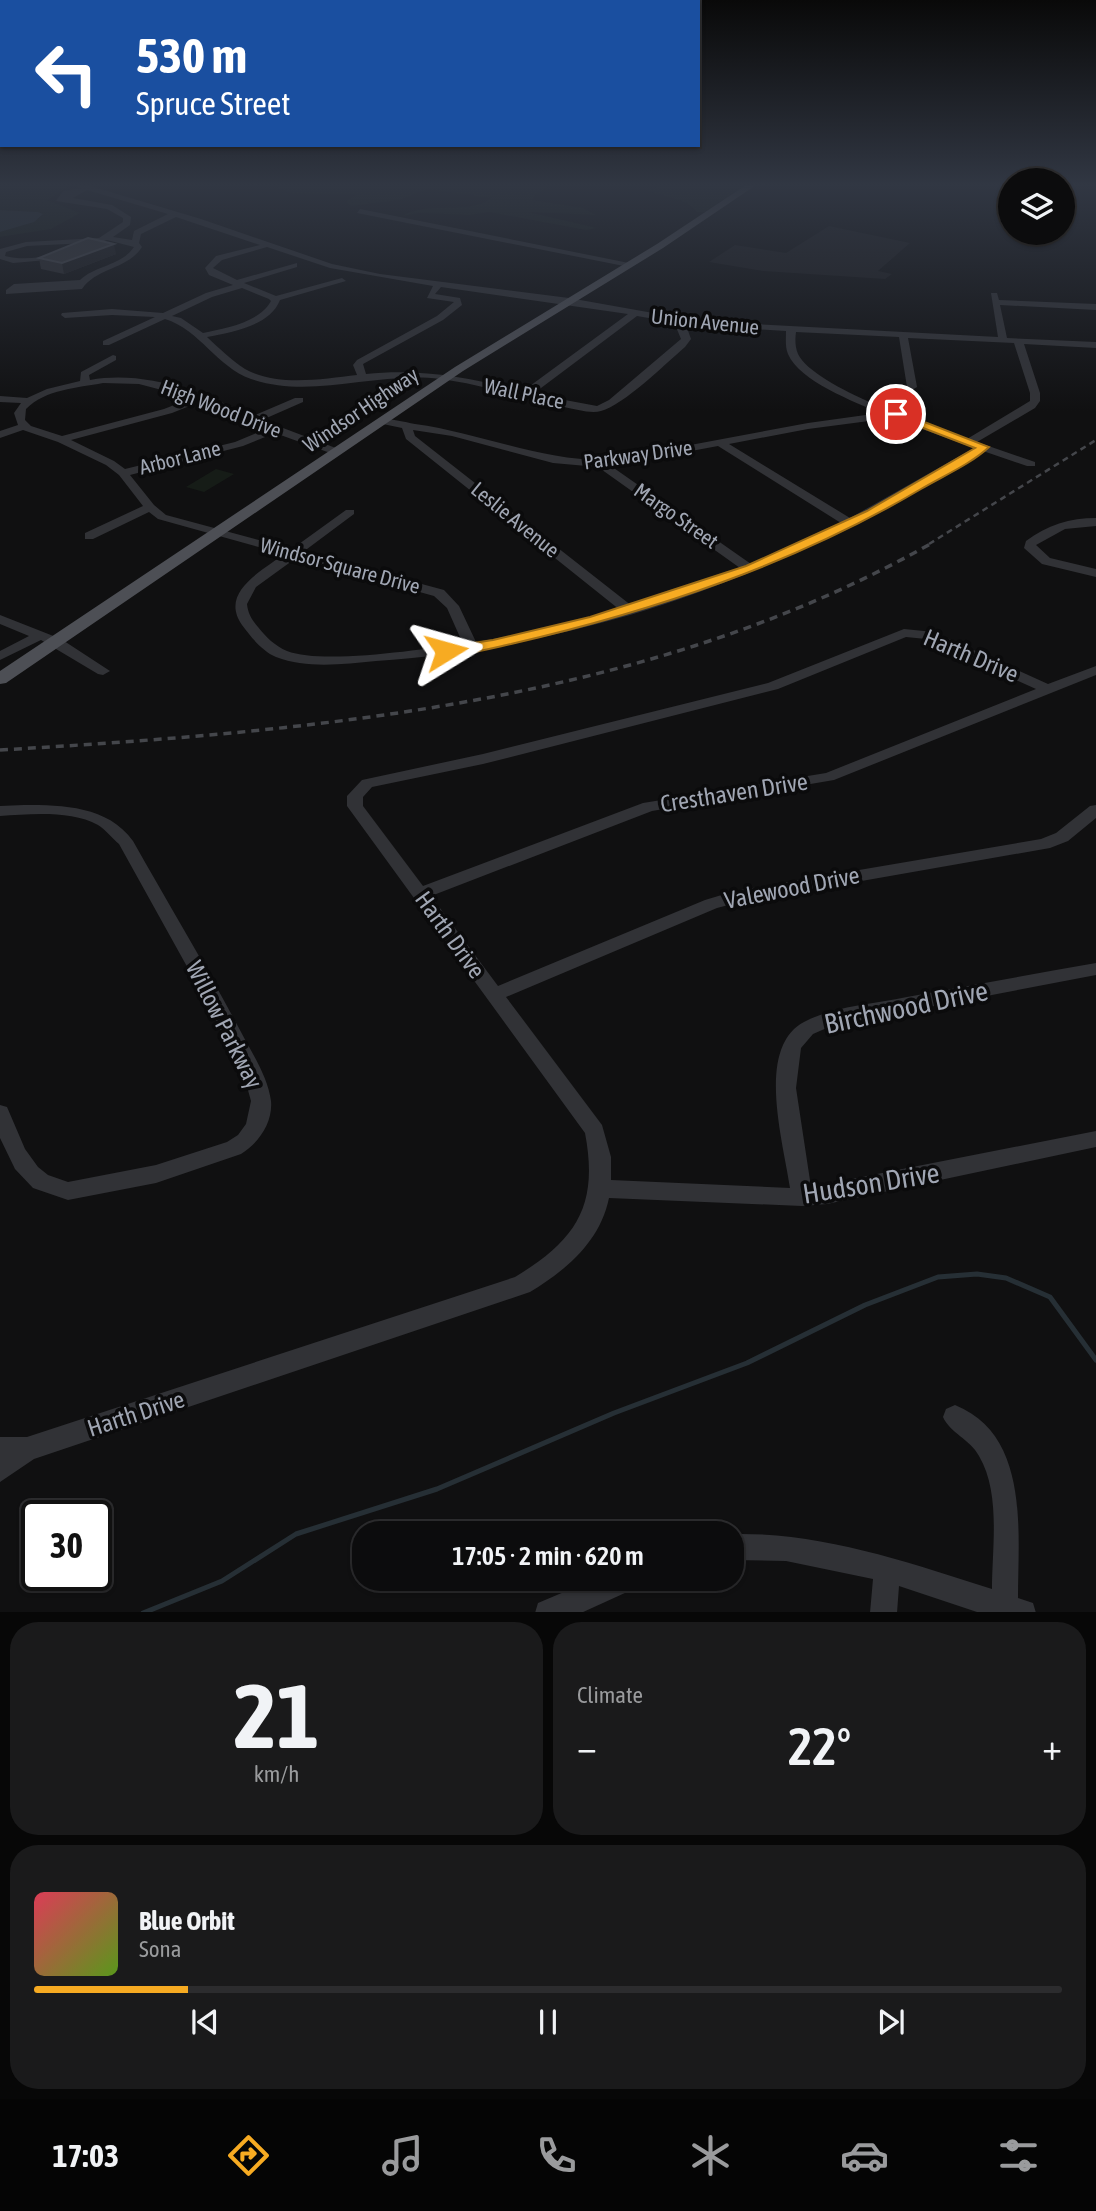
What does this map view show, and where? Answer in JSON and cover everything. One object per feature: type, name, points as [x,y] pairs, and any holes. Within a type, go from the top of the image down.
[{"type":"main road","name":"Windsor Highway","points":[[0,678],[447,377],[636,260]]},
{"type":"street","points":[[9,260],[37,260]]},
{"type":"street","points":[[82,282],[19,286],[11,288],[9,292],[77,288],[95,272],[124,260]]},
{"type":"street","points":[[216,260],[209,266],[212,273],[275,299],[342,281]]},
{"type":"street","name":"Union Avenue","points":[[319,260],[356,272],[569,301],[683,322],[1096,345]]},
{"type":"street","points":[[605,260],[629,265]]},
{"type":"street","points":[[106,342],[209,295],[294,265]]},
{"type":"street","points":[[363,379],[358,365],[360,362],[440,318],[459,303],[457,300],[430,296],[438,284]]},
{"type":"street","points":[[1003,340],[994,297],[1096,307]]},
{"type":"street","points":[[200,336],[233,329],[269,312],[275,307],[275,299]]},
{"type":"street","points":[[65,315],[113,312],[163,317]]},
{"type":"street","points":[[526,395],[635,313]]},
{"type":"street","name":"Wall Place","points":[[163,317],[184,323],[233,366],[263,379],[297,383],[415,374],[447,377],[589,408],[602,408],[682,345],[686,339],[681,327],[683,322]]},
{"type":"street","points":[[791,330],[793,354],[806,369],[845,393],[1031,464]]},
{"type":"street","points":[[903,335],[912,387]]},
{"type":"street","points":[[969,442],[1021,413],[1035,401],[1035,393],[1018,341]]},
{"type":"street","points":[[85,383],[85,374],[113,358]]},
{"type":"street","name":"High Wood Drive","points":[[28,401],[53,390],[85,383],[149,381],[202,397],[337,452]]},
{"type":"street","points":[[62,440],[94,428],[173,411],[202,397]]},
{"type":"street","points":[[0,399],[28,401]]},
{"type":"street","points":[[255,419],[299,400]]},
{"type":"street","points":[[24,426],[19,413],[28,401]]},
{"type":"street","name":"Parkway Drive","points":[[382,421],[463,435],[552,461],[601,464],[896,414]]},
{"type":"street","points":[[0,435],[24,426],[62,440],[110,463],[123,473],[150,508],[162,517],[218,533]]},
{"type":"street","name":"Leslie Avenue","points":[[406,426],[410,437],[629,610]]},
{"type":"street","name":"Arbor Lane","points":[[123,473],[239,444],[276,429]]},
{"type":"street","points":[[720,443],[850,523]]},
{"type":"street","points":[[350,512],[252,584],[240,602],[241,615],[262,641],[279,653],[327,660],[471,648],[539,634],[629,610],[750,569],[850,523],[983,447]]},
{"type":"street","name":"Margo Street","points":[[601,464],[750,569]]},
{"type":"street","points":[[89,536],[150,508]]},
{"type":"street","points":[[1096,522],[1077,522],[1057,527],[1040,535],[1030,548],[1046,561],[1096,573]]},
{"type":"street","name":"Windsor Square Drive","points":[[218,533],[439,593],[453,606],[471,648]]},
{"type":"street","points":[[0,619],[56,642],[103,671]]},
{"type":"street","name":"Harth Drive","points":[[0,1469],[27,1449],[522,1285],[551,1269],[574,1248],[584,1233],[601,1189],[601,1154],[595,1131],[355,806],[355,796],[367,783],[483,759],[773,686],[904,633],[929,635],[1047,689],[1096,670]]},
{"type":"street","points":[[0,656],[41,635]]},
{"type":"street","name":"Cresthaven Drive","points":[[420,894],[649,807],[829,777],[1047,689]]},
{"type":"street","name":"Valewood Drive","points":[[494,995],[711,904],[735,897],[1044,844],[1062,836],[1096,810]]},
{"type":"street","name":"Willow Parkway","points":[[0,811],[57,812],[88,816],[103,821],[125,841],[214,999],[254,1076],[261,1101],[256,1128],[245,1141],[234,1148],[156,1174],[68,1191],[53,1189],[32,1178],[23,1165],[0,1113]]},
{"type":"street","name":"Birchwood Drive","points":[[802,1197],[785,1081],[790,1053],[798,1035],[810,1028],[861,1013],[1096,969]]},
{"type":"street","name":"Hudson Drive","points":[[601,1189],[802,1197],[827,1195],[1096,1139]]},
{"type":"street","points":[[744,1547],[786,1548],[887,1569],[1014,1609],[1000,1477],[989,1448],[973,1429],[955,1417]]},
{"type":"street","name":"Harth Drive","points":[[0,1449],[27,1449]]},
{"type":"street","points":[[883,1612],[887,1569]]},
{"type":"street","points":[[548,1612],[598,1591]]},
{"type":"shaded area","points":[[890,260],[878,271],[892,274],[885,279],[763,271],[709,262]]},
{"type":"shaded area","points":[[216,469],[234,474],[204,492],[186,487]]},
{"type":"waterway","points":[[145,1612],[222,1581],[296,1534],[437,1489],[614,1413],[747,1363],[865,1305],[938,1277],[977,1274],[1006,1278],[1050,1297],[1096,1360]]},
{"type":"railway","points":[[929,544],[1096,440]]},
{"type":"railway","points":[[0,750],[240,732],[360,718],[479,699],[597,674],[712,640],[824,597],[932,543]]},
{"type":"route","points":[[446,651],[493,644],[594,621],[750,569],[871,513],[983,447],[896,414]]}]
